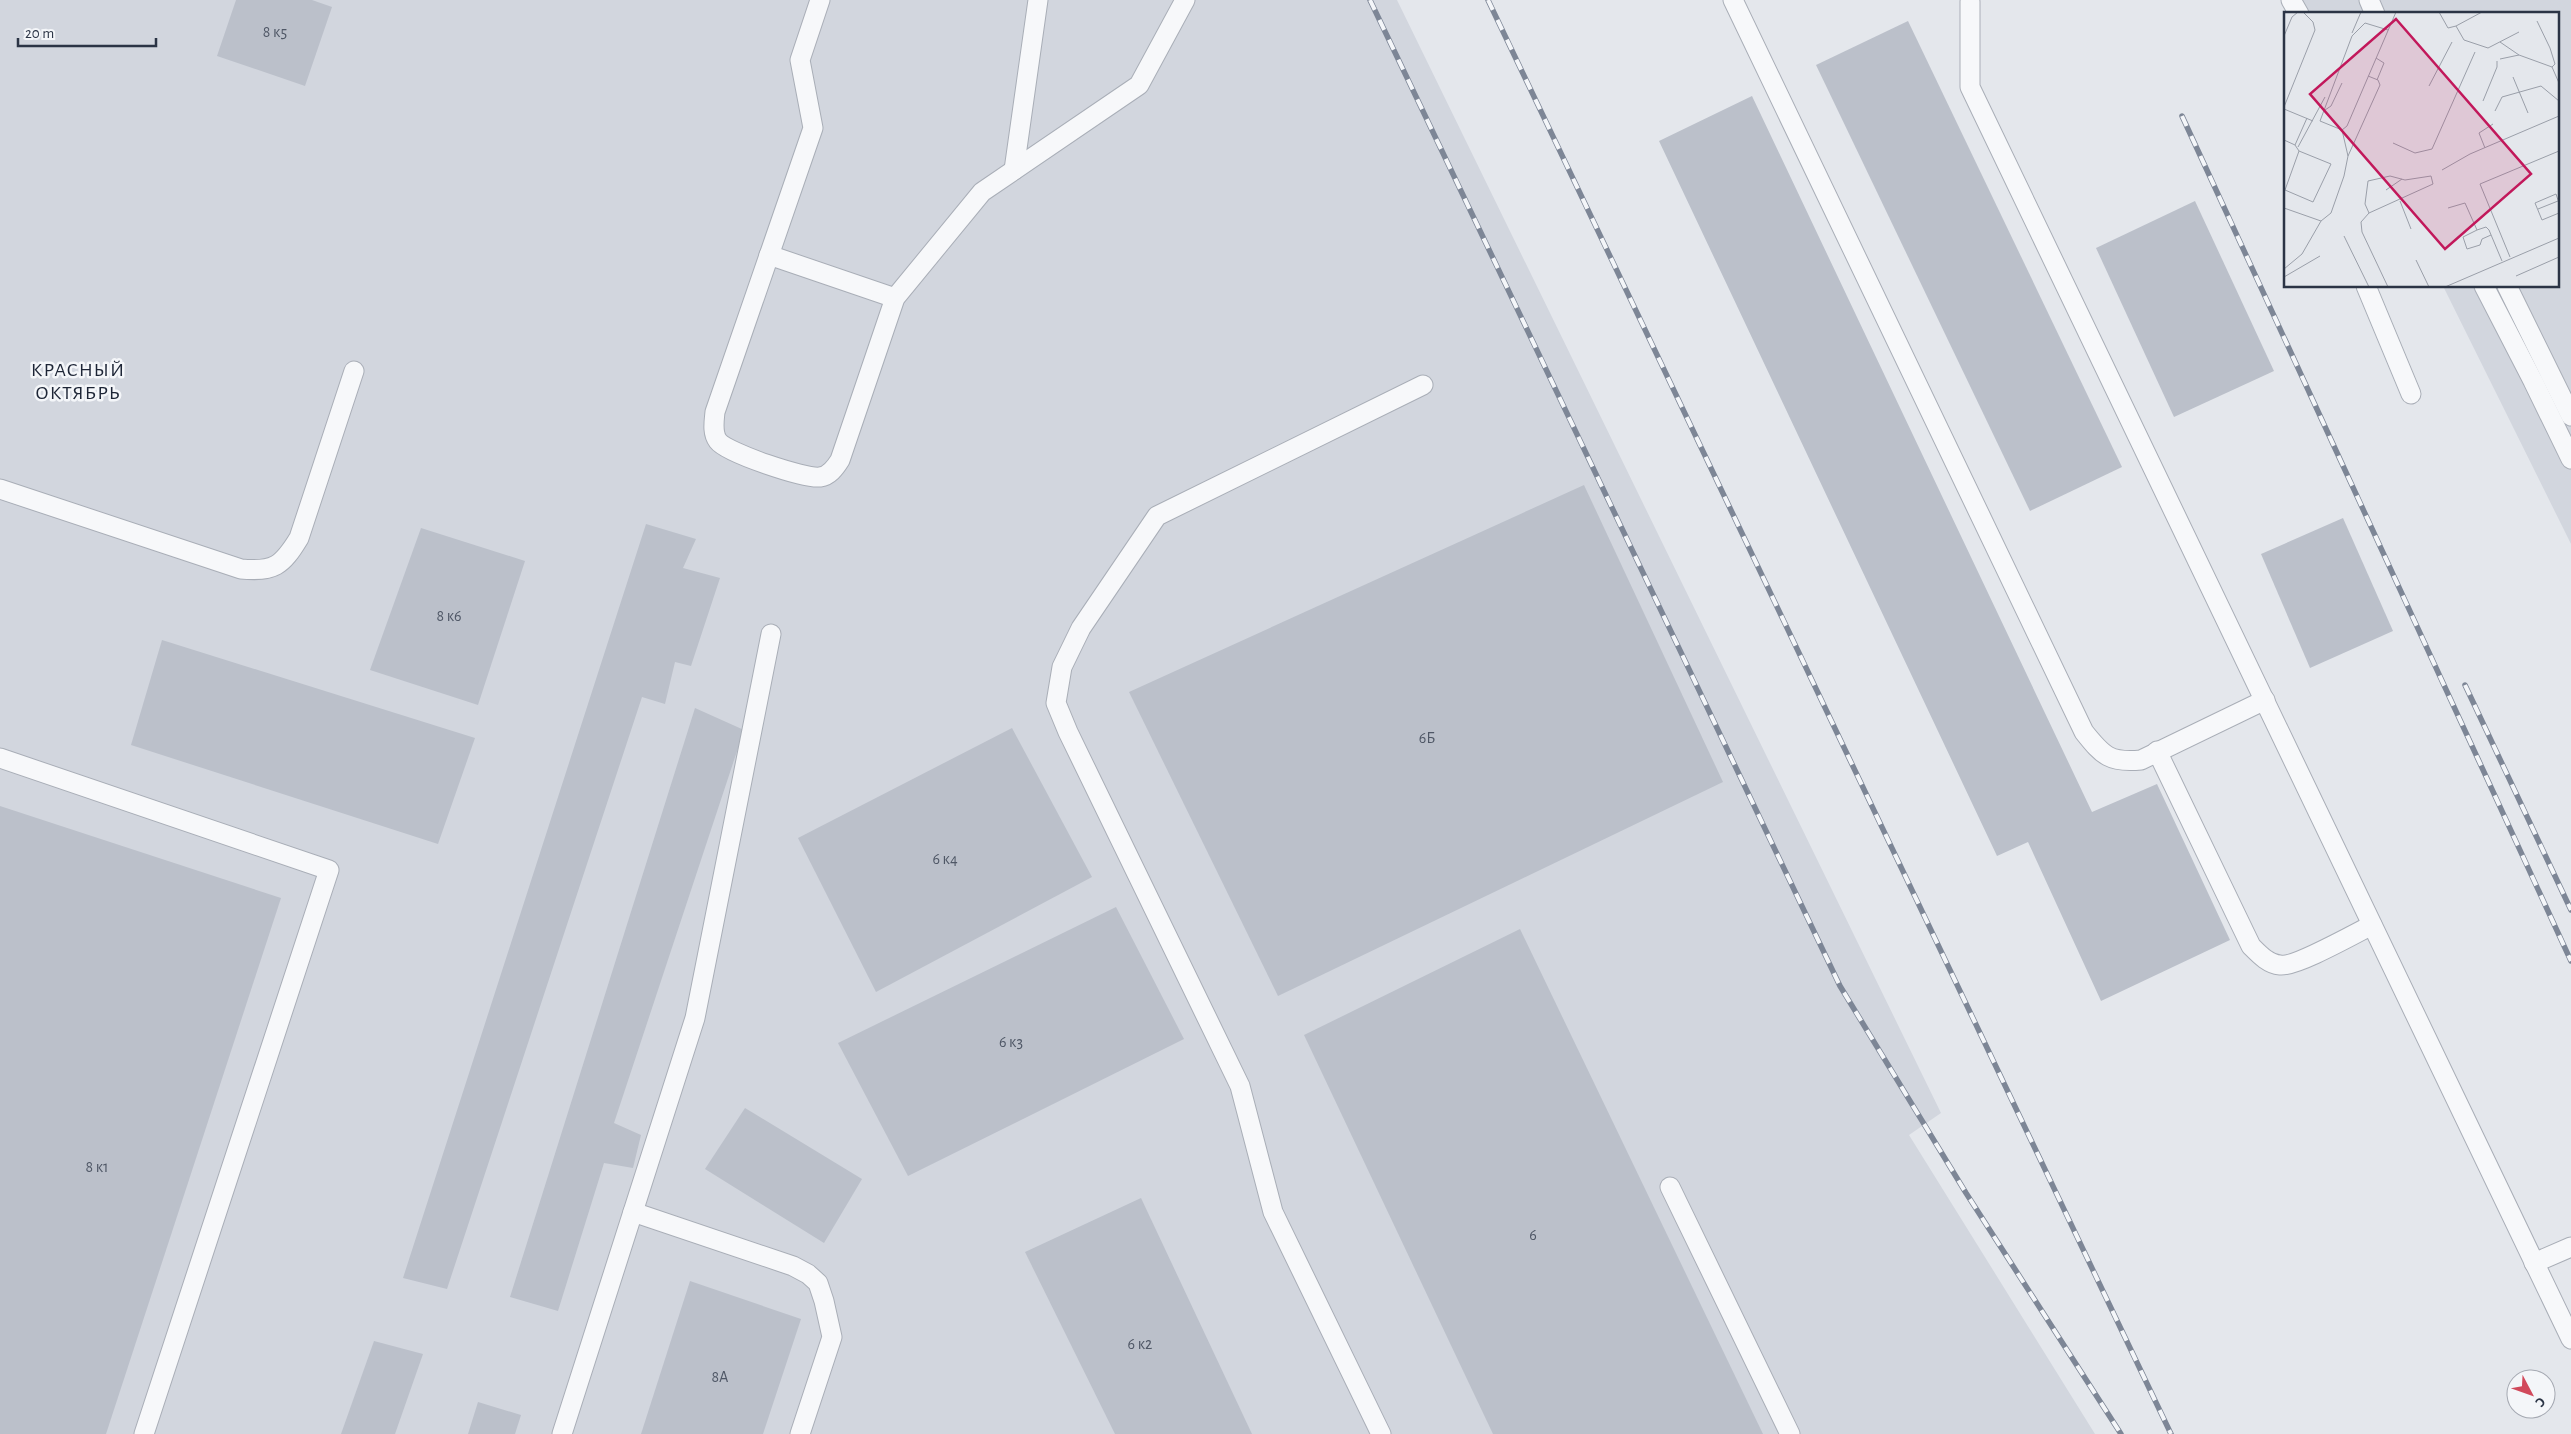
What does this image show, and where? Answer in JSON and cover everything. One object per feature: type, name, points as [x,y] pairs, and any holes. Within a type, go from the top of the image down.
[{"type":"lane","points":[[820,0],[800,60],[813,128],[715,412],[713,428],[719,442],[733,451],[806,476],[821,478],[832,471],[840,460],[895,298],[982,192],[1138,85],[1185,0]]},
{"type":"lane","points":[[1014,170],[1038,0]]},
{"type":"lane","points":[[1733,0],[2084,732],[2099,750],[2120,762],[2141,760],[2265,700]]},
{"type":"lane","points":[[2370,0],[2374,12]]},
{"type":"lane","points":[[1970,1],[1970,86],[2571,1340]]},
{"type":"lane","points":[[769,255],[895,298]]},
{"type":"lane","points":[[2367,288],[2411,394]]},
{"type":"lane","points":[[2485,288],[2533,380],[2571,459]]},
{"type":"lane","points":[[2509,288],[2571,416]]},
{"type":"lane","points":[[0,489],[241,569],[264,571],[286,559],[299,538],[354,372]]},
{"type":"lane","points":[[1381,1434],[1273,1212],[1240,1086],[1068,732],[1056,703],[1062,667],[1081,628],[1157,516],[1423,385]]},
{"type":"lane","points":[[562,1434],[695,1018],[771,634]]},
{"type":"lane","points":[[2157,751],[2251,946],[2264,959],[2281,966],[2298,961],[2372,925]]},
{"type":"lane","points":[[0,758],[329,870],[144,1434]]},
{"type":"lane","points":[[1670,1187],[1790,1434]]},
{"type":"lane","points":[[632,1212],[793,1266],[808,1274],[818,1284],[824,1300],[832,1337],[800,1434]]},
{"type":"lane","points":[[2534,1263],[2571,1247]]},
{"type":"shaded area","points":[[0,0],[1397,0],[1941,1113],[1909,1135],[2095,1434],[0,1434]]},
{"type":"shaded area","points":[[2302,0],[2571,0],[2571,544],[2444,288],[2558,288],[2558,12],[2308,12]]},
{"type":"building","points":[[236,0],[312,0],[332,7],[305,86],[217,56]]},
{"type":"building","points":[[1908,21],[2122,467],[2030,511],[1816,65]]},
{"type":"building","points":[[1752,96],[2092,812],[2157,784],[2230,940],[2101,1001],[2028,842],[1997,856],[1659,141]]},
{"type":"building","points":[[2195,201],[2274,371],[2174,417],[2096,248]]},
{"type":"building","points":[[1584,485],[1723,782],[1278,996],[1129,692]]},
{"type":"building","points":[[2343,518],[2393,631],[2310,668],[2261,554]]},
{"type":"building","points":[[646,524],[696,539],[683,568],[720,578],[691,666],[675,662],[665,704],[642,697],[447,1289],[403,1278]]},
{"type":"building","points":[[421,528],[525,561],[478,705],[370,670]]},
{"type":"building","points":[[162,640],[475,738],[438,844],[131,745]]},
{"type":"building","points":[[695,708],[744,730],[614,1123],[641,1135],[633,1168],[604,1163],[558,1311],[510,1297]]},
{"type":"building","points":[[1012,728],[1092,877],[876,992],[798,838]]},
{"type":"building","points":[[0,806],[281,898],[106,1434],[0,1434]]},
{"type":"building","points":[[1116,907],[1184,1039],[908,1176],[838,1043]]},
{"type":"building","points":[[1520,929],[1763,1434],[1493,1434],[1304,1035]]},
{"type":"building","points":[[745,1108],[862,1179],[824,1243],[705,1169]]},
{"type":"building","points":[[1141,1198],[1252,1434],[1115,1434],[1025,1252]]},
{"type":"building","points":[[690,1281],[801,1319],[763,1434],[641,1434]]},
{"type":"building","points":[[374,1341],[423,1354],[395,1434],[341,1434]]},
{"type":"building","points":[[478,1402],[521,1415],[515,1434],[468,1434]]},
{"type":"railway","points":[[1370,0],[1840,986],[1966,1193],[2121,1434]]},
{"type":"railway","points":[[1488,0],[2171,1434]]},
{"type":"railway","points":[[2182,116],[2571,961]]},
{"type":"railway","points":[[2465,685],[2571,910]]},
{"type":"district","name":"КРАСНЫЙ ОКТЯБРЬ","points":[[78,380]]}]
